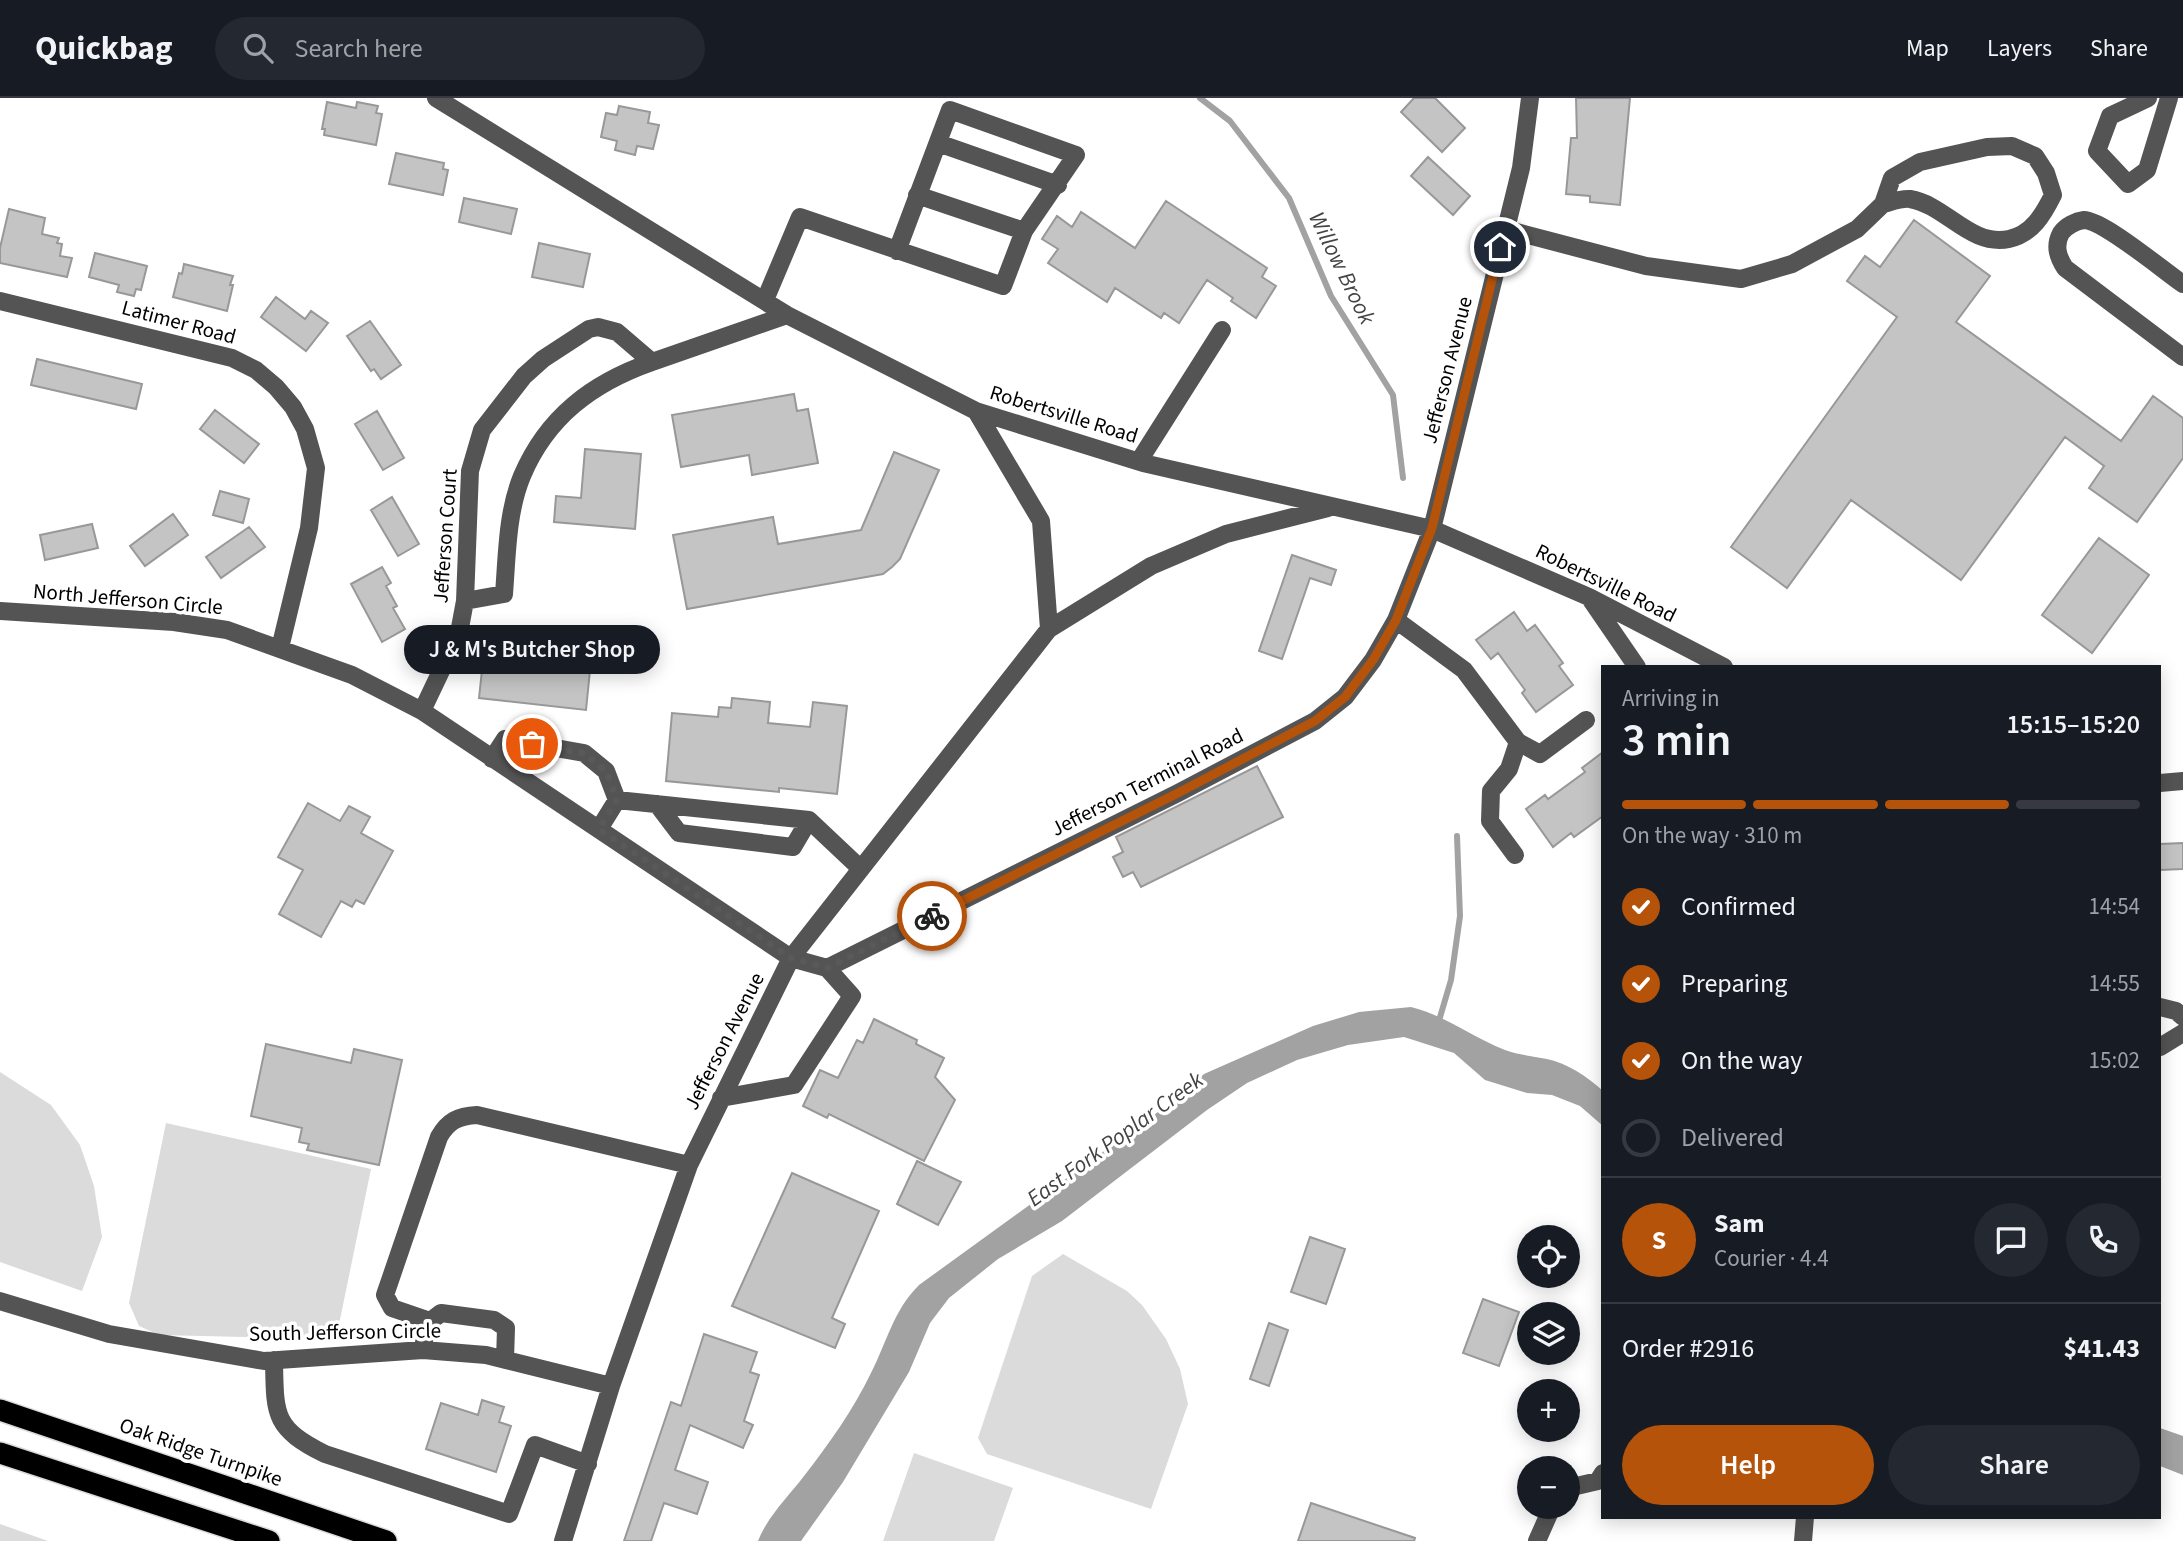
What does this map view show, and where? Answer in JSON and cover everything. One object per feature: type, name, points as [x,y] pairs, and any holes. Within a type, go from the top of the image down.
[{"type":"highway","name":"Oak Ridge Turnpike","points":[[0,1410],[386,1541]]},
{"type":"highway","points":[[0,1453],[269,1541]]},
{"type":"street","name":"Robertsville Road","points":[[436,98],[787,315],[976,411],[1139,461],[1432,528],[1589,597],[1720,665]]},
{"type":"street","name":"Jefferson Avenue","points":[[1432,528],[1521,168],[1530,98]]},
{"type":"street","points":[[2148,98],[2110,117],[2096,151],[2128,184],[2147,170],[2169,98]]},
{"type":"street","points":[[765,300],[800,216],[897,251],[1003,286],[1024,231],[1076,155],[950,110],[897,251]]},
{"type":"street","points":[[938,143],[1058,185]]},
{"type":"street","points":[[1505,229],[1646,267],[1741,279],[1792,264],[1857,229],[1883,204],[1892,178],[1920,162],[1987,147],[2012,146],[2035,156],[2046,173],[2053,195],[2042,216],[2022,236],[1995,242],[1970,231],[1931,207],[1909,199],[1883,204]]},
{"type":"street","points":[[917,195],[1024,231]]},
{"type":"street","points":[[2183,285],[2102,226],[2085,220],[2072,223],[2062,232],[2057,249],[2065,268],[2183,357]]},
{"type":"street","name":"Latimer Road","points":[[0,301],[232,358],[256,370],[276,387],[293,407],[305,429],[316,468],[309,528],[280,648]]},
{"type":"street","points":[[465,601],[504,594],[512,512],[521,478],[539,444],[557,420],[581,397],[620,373],[787,315]]},
{"type":"street","name":"Jefferson Court","points":[[422,711],[459,633],[465,601],[470,471],[482,430],[506,397],[543,359],[589,329],[598,327],[617,332],[652,362]]},
{"type":"street","points":[[1139,461],[1222,330]]},
{"type":"street","points":[[976,411],[1041,522],[1049,629]]},
{"type":"street","name":"Jefferson Avenue","points":[[563,1541],[611,1386],[689,1165],[791,958],[1049,629],[1151,566],[1226,534],[1332,507]]},
{"type":"street","name":"Jefferson Terminal Road","points":[[827,968],[1178,793],[1315,721],[1345,697],[1373,660],[1396,620],[1432,528]]},
{"type":"street","points":[[1589,597],[1636,665]]},
{"type":"street","name":"North Jefferson Circle","points":[[0,611],[174,622],[227,630],[352,675],[422,711],[791,958]]},
{"type":"street","points":[[1396,620],[1464,670],[1518,742],[1540,754],[1586,720]]},
{"type":"street","points":[[492,758],[505,739],[584,753],[606,771],[617,800]]},
{"type":"street","points":[[1515,855],[1490,821],[1491,791],[1509,769],[1518,742]]},
{"type":"street","points":[[2161,783],[2183,781]]},
{"type":"street","points":[[617,800],[808,820],[861,869]]},
{"type":"street","points":[[599,829],[617,800]]},
{"type":"street","points":[[657,804],[679,833],[793,847],[808,820]]},
{"type":"street","points":[[721,1098],[794,1085],[852,996],[827,968],[791,958]]},
{"type":"street","points":[[2161,1007],[2176,1011],[2183,1030],[2161,1045]]},
{"type":"street","points":[[428,1323],[423,1318],[393,1308],[385,1296],[445,1125],[464,1116],[477,1115],[689,1165]]},
{"type":"street","name":"South Jefferson Circle","points":[[0,1301],[109,1334],[264,1361],[423,1350],[486,1355],[611,1386]]},
{"type":"street","points":[[423,1350],[428,1323],[441,1313],[499,1322],[506,1328],[505,1360]]},
{"type":"street","points":[[274,1360],[275,1403],[285,1426],[297,1440],[325,1454],[509,1514],[536,1445],[587,1464]]},
{"type":"street","points":[[1580,1485],[1598,1481],[1601,1476]]},
{"type":"street","points":[[1537,1541],[1547,1519]]},
{"type":"street","points":[[1803,1541],[1805,1519]]},
{"type":"shaded area","name":"East Fork Poplar Creek","points":[[1411,1007],[1436,1016],[1505,1050],[1562,1064],[1577,1071],[1601,1089],[1601,1124],[1580,1106],[1552,1095],[1527,1093],[1485,1080],[1454,1053],[1404,1037],[1348,1045],[1297,1060],[1247,1083],[1207,1110],[1062,1221],[998,1259],[949,1298],[930,1323],[909,1372],[843,1482],[801,1541],[758,1541],[773,1515],[848,1413],[864,1387],[903,1305],[919,1285],[1180,1096],[1204,1074],[1313,1026],[1359,1012]]},
{"type":"shaded area","points":[[0,1072],[51,1105],[80,1145],[94,1186],[102,1237],[82,1291],[0,1262]]},
{"type":"shaded area","points":[[166,1123],[371,1169],[336,1339],[159,1335],[139,1326],[129,1303]]},
{"type":"shaded area","points":[[1063,1254],[1127,1291],[1142,1305],[1166,1339],[1180,1369],[1188,1404],[1151,1509],[987,1454],[978,1438],[1032,1276]]},
{"type":"shaded area","points":[[2161,1428],[2183,1436],[2183,1475],[2161,1466]]},
{"type":"shaded area","points":[[914,1453],[1013,1488],[994,1541],[883,1541]]},
{"type":"shaded area","points":[[0,1524],[48,1541],[0,1541]]},
{"type":"building","points":[[1414,98],[1435,98],[1465,128],[1442,152],[1401,112]]},
{"type":"building","points":[[1576,98],[1630,98],[1620,205],[1590,202],[1590,196],[1566,194],[1571,138],[1577,138]]},
{"type":"building","points":[[327,102],[356,108],[357,102],[378,106],[376,113],[382,114],[376,145],[324,135],[325,129],[322,129]]},
{"type":"building","points":[[619,106],[650,112],[648,123],[659,125],[653,149],[637,146],[635,155],[615,150],[617,141],[601,137],[606,113],[617,115]]},
{"type":"building","points":[[396,153],[444,163],[443,169],[448,170],[443,195],[389,184]]},
{"type":"building","points":[[1428,157],[1470,196],[1453,215],[1411,176]]},
{"type":"building","points":[[464,198],[517,209],[511,234],[459,222]]},
{"type":"building","points":[[1166,201],[1267,268],[1262,277],[1276,286],[1256,318],[1207,280],[1179,323],[1164,313],[1161,318],[1115,288],[1107,302],[1048,263],[1058,249],[1042,239],[1057,216],[1072,227],[1081,212],[1135,248]]},
{"type":"building","points":[[9,209],[45,218],[42,234],[59,238],[57,243],[62,244],[60,256],[72,258],[67,277],[0,263],[0,248]]},
{"type":"building","points":[[1914,220],[1990,276],[1956,322],[2121,441],[2153,396],[2183,418],[2183,458],[2137,522],[2089,488],[2104,466],[2065,437],[1961,580],[1851,500],[1787,588],[1731,547],[1897,317],[1847,281],[1865,256],[1880,267]]},
{"type":"building","points":[[539,243],[590,254],[583,287],[532,277]]},
{"type":"building","points":[[95,253],[147,266],[141,290],[136,289],[134,296],[117,292],[119,285],[89,277]]},
{"type":"building","points":[[184,264],[233,276],[227,311],[173,297]]},
{"type":"building","points":[[276,297],[305,319],[311,311],[328,323],[306,351],[261,317]]},
{"type":"building","points":[[370,321],[401,365],[381,379],[374,369],[371,371],[347,336]]},
{"type":"building","points":[[37,359],[142,384],[136,409],[31,385]]},
{"type":"building","points":[[794,394],[797,411],[808,409],[818,463],[752,475],[749,455],[681,467],[672,415]]},
{"type":"building","points":[[215,410],[259,444],[244,463],[200,429]]},
{"type":"building","points":[[377,411],[404,458],[383,470],[355,424]]},
{"type":"building","points":[[585,449],[641,454],[635,529],[554,522],[556,496],[581,498]]},
{"type":"building","points":[[894,452],[939,470],[900,559],[883,574],[687,609],[673,535],[773,517],[778,544],[861,530]]},
{"type":"building","points":[[220,491],[249,499],[243,523],[213,515]]},
{"type":"building","points":[[392,497],[419,544],[398,556],[371,510]]},
{"type":"building","points":[[173,514],[188,535],[145,566],[130,546]]},
{"type":"building","points":[[92,524],[98,548],[45,560],[40,535]]},
{"type":"building","points":[[249,527],[265,547],[221,578],[206,557]]},
{"type":"building","points":[[2099,538],[2149,575],[2092,653],[2042,615]]},
{"type":"building","points":[[1292,555],[1336,570],[1331,585],[1310,578],[1282,659],[1259,651]]},
{"type":"building","points":[[382,567],[391,583],[386,586],[397,606],[393,608],[405,629],[382,642],[351,584]]},
{"type":"building","points":[[1514,612],[1527,631],[1535,625],[1563,663],[1559,666],[1573,685],[1536,712],[1522,693],[1525,690],[1498,653],[1491,659],[1476,640]]},
{"type":"building","points":[[543,627],[561,629],[559,642],[577,644],[574,668],[590,670],[586,710],[479,698],[486,633],[509,636],[509,631],[543,635]]},
{"type":"building","points":[[732,698],[770,702],[768,723],[810,727],[813,702],[847,706],[837,794],[779,788],[779,792],[666,781],[672,713],[718,717],[719,707],[731,708]]},
{"type":"building","points":[[1601,754],[1601,817],[1574,837],[1571,833],[1553,847],[1526,809],[1545,795],[1548,799],[1585,772],[1582,768]]},
{"type":"building","points":[[1257,766],[1283,817],[1141,887],[1133,872],[1123,877],[1113,857],[1123,852],[1116,837]]},
{"type":"building","points":[[308,803],[340,821],[349,806],[370,817],[361,833],[393,851],[364,904],[356,900],[352,907],[341,901],[321,937],[279,914],[303,870],[278,857]]},
{"type":"building","points":[[2183,843],[2183,869],[2161,870],[2161,844]]},
{"type":"building","points":[[874,1019],[917,1040],[916,1044],[944,1058],[935,1077],[955,1100],[924,1161],[829,1114],[827,1118],[803,1106],[820,1070],[838,1078],[857,1040],[863,1043]]},
{"type":"building","points":[[266,1044],[351,1063],[354,1049],[402,1060],[379,1165],[307,1150],[309,1144],[299,1142],[302,1128],[251,1116]]},
{"type":"building","points":[[917,1161],[961,1182],[938,1225],[897,1204]]},
{"type":"building","points":[[792,1173],[879,1211],[832,1318],[845,1324],[835,1348],[732,1306]]},
{"type":"building","points":[[1310,1237],[1345,1249],[1326,1304],[1291,1292]]},
{"type":"building","points":[[1483,1299],[1517,1311],[1499,1366],[1463,1353]]},
{"type":"building","points":[[1269,1323],[1288,1330],[1269,1386],[1250,1379]]},
{"type":"building","points":[[704,1334],[757,1352],[750,1372],[759,1375],[744,1421],[753,1425],[743,1448],[690,1425],[675,1470],[708,1482],[697,1514],[664,1503],[651,1541],[624,1541],[671,1402],[681,1406]]},
{"type":"building","points":[[482,1400],[504,1407],[499,1422],[511,1426],[496,1472],[426,1449],[441,1403],[478,1415]]},
{"type":"building","points":[[1311,1503],[1415,1538],[1414,1541],[1298,1541]]},
{"type":"waterway","name":"Willow Brook","points":[[1200,98],[1230,121],[1289,198],[1331,296],[1393,395],[1403,478]]},
{"type":"waterway","name":"Willow Brook","points":[[1438,1024],[1451,980],[1460,916],[1457,836]]},
{"type":"way so far","points":[[532,744],[584,753],[606,771],[617,800],[599,829],[791,958],[827,968],[932,916]]},
{"type":"place","name":"J & M's Butcher Shop","points":[[532,744]]},
{"type":"route","points":[[932,916],[1315,721],[1345,697],[1373,660],[1396,620],[1432,528],[1500,247]]}]
